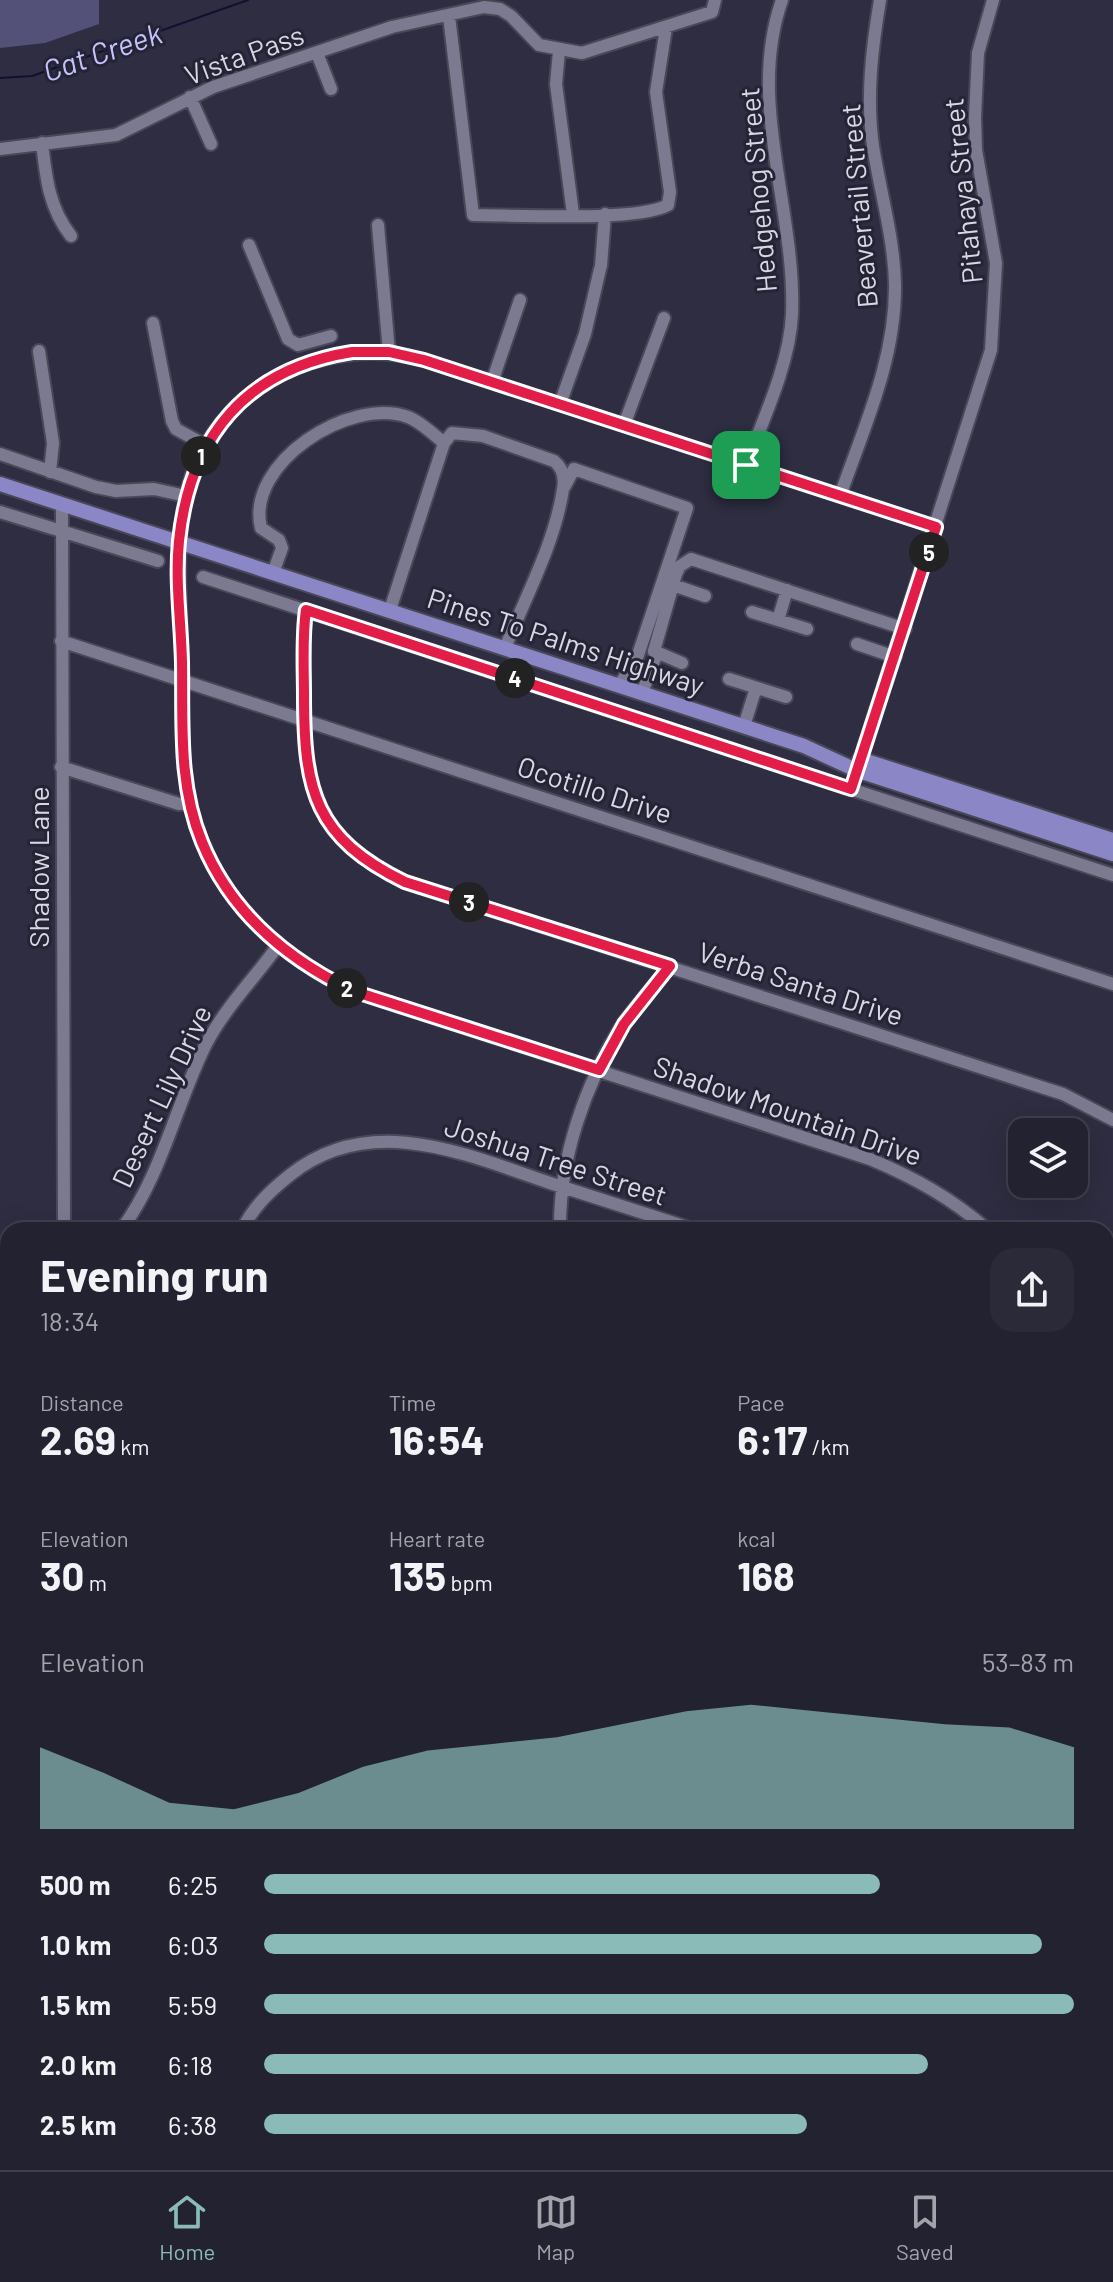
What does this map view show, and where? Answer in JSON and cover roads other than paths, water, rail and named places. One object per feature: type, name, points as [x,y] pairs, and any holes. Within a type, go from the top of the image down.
[{"type":"main road","name":"Pines To Palms Highway","points":[[0,484],[744,726],[1113,854]]},
{"type":"main road","name":"Pines To Palms Highway","points":[[858,764],[1113,840]]},
{"type":"street","points":[[573,214],[556,84],[559,51],[582,53],[666,28],[712,12],[715,0]]},
{"type":"street","name":"Hedgehog Street","points":[[746,465],[773,395],[792,317],[791,256],[768,97],[773,26],[782,0]]},
{"type":"street","name":"Beavertail Street","points":[[840,496],[879,390],[892,330],[895,284],[873,143],[870,59],[880,0]]},
{"type":"street","name":"Pitahaya Street","points":[[851,789],[905,629],[991,350],[996,263],[976,150],[975,117],[978,53],[993,0]]},
{"type":"street","name":"Vista Pass","points":[[0,149],[116,135],[190,97],[392,27],[484,7],[500,9],[539,45],[559,51]]},
{"type":"street","points":[[449,16],[473,215],[628,215],[668,205],[670,192],[656,92],[666,28]]},
{"type":"street","points":[[317,53],[331,89]]},
{"type":"street","points":[[190,97],[211,144]]},
{"type":"street","points":[[42,143],[49,196],[60,222],[71,236]]},
{"type":"street","points":[[560,404],[585,334],[601,268],[605,214]]},
{"type":"street","points":[[378,225],[389,352]]},
{"type":"street","points":[[249,245],[288,339],[298,345],[331,336]]},
{"type":"street","points":[[492,382],[520,300]]},
{"type":"street","points":[[624,425],[664,318]]},
{"type":"street","points":[[153,323],[172,421],[176,429],[205,445]]},
{"type":"street","points":[[314,341],[320,357]]},
{"type":"street","points":[[39,351],[53,443],[50,472]]},
{"type":"street","name":"Shadow Mountain Drive","points":[[936,527],[492,382],[389,352],[352,352],[320,357],[262,384],[228,413],[205,445],[186,496],[179,543],[182,752],[190,803],[202,842],[227,888],[277,947],[317,974],[353,991],[870,1159],[920,1180],[979,1222]]},
{"type":"street","points":[[273,573],[282,548],[279,540],[261,528],[260,504],[267,480],[304,441],[346,421],[386,414],[407,417],[444,443]]},
{"type":"street","points":[[390,610],[444,443],[452,433],[464,432],[554,461],[563,471],[563,489]]},
{"type":"street","points":[[0,454],[116,491],[143,488],[186,496]]},
{"type":"street","points":[[505,648],[548,540],[563,489],[574,469],[687,508],[636,661],[619,685]]},
{"type":"street","name":"Shadow Lane","points":[[62,505],[64,1222]]},
{"type":"street","points":[[0,512],[158,561]]},
{"type":"street","points":[[642,693],[657,653],[655,645],[673,585],[680,566],[691,559],[905,629]]},
{"type":"street","points":[[203,577],[1113,875]]},
{"type":"street","points":[[673,585],[705,596]]},
{"type":"street","points":[[778,620],[787,590]]},
{"type":"street","name":"Verba Santa Drive","points":[[306,610],[305,763],[314,794],[329,824],[349,848],[375,867],[405,882],[1063,1094],[1113,1120]]},
{"type":"street","points":[[752,612],[807,629]]},
{"type":"street","name":"Ocotillo Drive","points":[[61,641],[1113,984]]},
{"type":"street","points":[[857,644],[895,657]]},
{"type":"street","points":[[657,653],[682,663]]},
{"type":"street","points":[[729,679],[786,697]]},
{"type":"street","points":[[744,726],[756,688]]},
{"type":"street","points":[[61,767],[179,804],[190,803]]},
{"type":"street","name":"Desert Lily Drive","points":[[126,1222],[148,1182],[207,1043],[234,1001],[277,947]]},
{"type":"street","points":[[561,1222],[563,1187],[575,1130],[599,1070],[624,1024],[670,966]]},
{"type":"street","name":"Joshua Tree Street","points":[[248,1222],[268,1193],[297,1169],[321,1155],[383,1140],[439,1146],[670,1222]]},
{"type":"waterway","name":"Cat Creek","points":[[0,78],[32,76],[248,0]]}]
